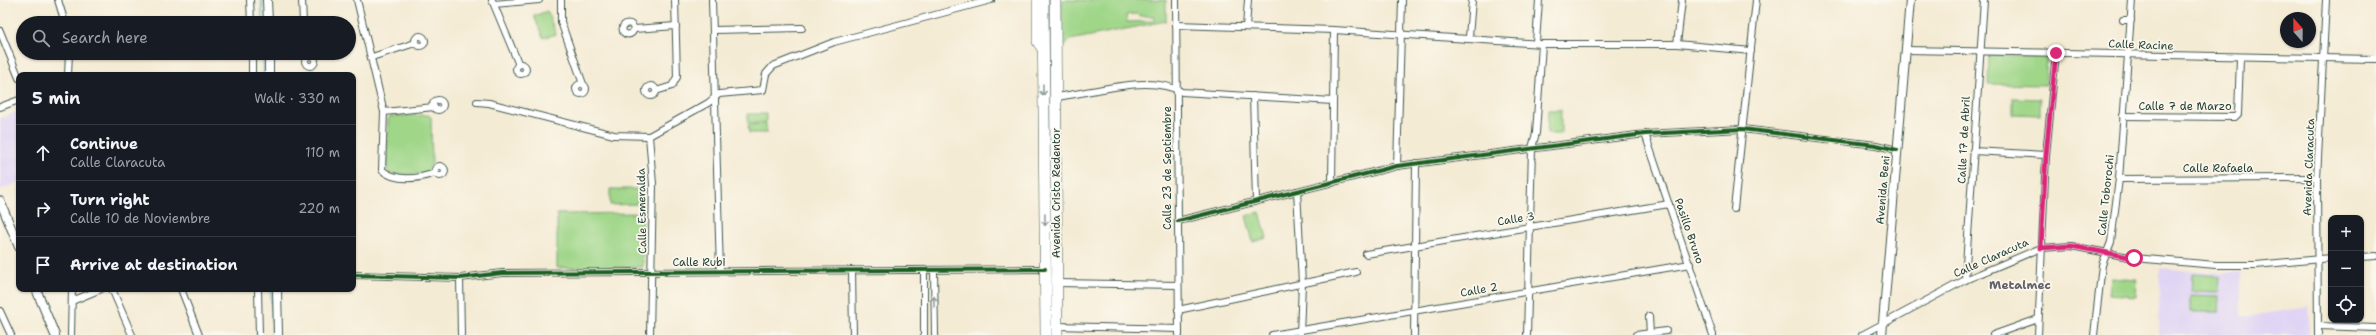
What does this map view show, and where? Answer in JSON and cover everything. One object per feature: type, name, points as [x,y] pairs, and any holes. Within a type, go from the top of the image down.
[{"type":"highway","name":"Avenida Cristo Redentor","points":[[1043,0],[1046,335]]},
{"type":"highway","name":"Avenida Cristo Redentor","points":[[1055,0],[1057,330]]},
{"type":"main road","name":"Avenida Cristo Redentor","points":[[1037,0],[1037,42],[1043,51]]},
{"type":"main road","name":"Avenida Cristo Redentor","points":[[1055,50],[1059,40],[1059,0]]},
{"type":"street","points":[[58,0],[62,16]]},
{"type":"street","points":[[250,0],[251,16]]},
{"type":"street","points":[[267,0],[268,16]]},
{"type":"street","points":[[302,0],[303,16]]},
{"type":"street","points":[[358,0],[384,112],[382,170],[390,176],[395,177],[420,177],[435,173]]},
{"type":"street","points":[[519,65],[493,2],[539,0]]},
{"type":"street","points":[[561,0],[561,22],[583,84]]},
{"type":"street","points":[[656,91],[672,86],[677,78],[675,0]]},
{"type":"street","points":[[712,0],[720,271]]},
{"type":"street","points":[[477,102],[489,103],[614,136],[650,136],[716,99],[719,94],[763,90],[768,69],[834,42],[991,0]]},
{"type":"street","name":"Calle 23 de Septiembre","points":[[1176,0],[1179,332]]},
{"type":"street","points":[[1246,27],[1248,0]]},
{"type":"street","points":[[1397,166],[1399,33],[1402,0]]},
{"type":"street","points":[[1469,37],[1472,0]]},
{"type":"street","points":[[1527,335],[1532,148],[1536,133],[1539,0]]},
{"type":"street","points":[[1677,44],[1682,0]]},
{"type":"street","points":[[1734,209],[1756,0]]},
{"type":"street","name":"Avenida Beni","points":[[1882,335],[1910,0]]},
{"type":"street","name":"Calle 17 de Abril","points":[[1965,280],[1979,51],[1984,0]]},
{"type":"street","name":"Calle Toborochi","points":[[2094,335],[2102,265],[2111,242],[2119,179],[2132,0]]},
{"type":"street","name":"Avenida Claracuta","points":[[2318,335],[2317,178],[2326,0]]},
{"type":"street","points":[[2123,20],[2131,20]]},
{"type":"street","points":[[1176,25],[1399,33],[1539,43],[1677,44],[1751,51]]},
{"type":"street","points":[[634,29],[676,26]]},
{"type":"street","points":[[714,30],[802,28]]},
{"type":"street","points":[[1332,183],[1334,30]]},
{"type":"street","points":[[0,32],[17,72]]},
{"type":"street","points":[[372,57],[415,43]]},
{"type":"street","name":"Calle Racine","points":[[1906,50],[2128,54],[2240,58],[2376,59]]},
{"type":"street","points":[[2038,335],[2046,155],[2056,53]]},
{"type":"street","name":"Calle 7 de Marzo","points":[[2123,116],[2236,117],[2238,114],[2240,58]]},
{"type":"street","points":[[68,72],[69,60]]},
{"type":"street","points":[[252,60],[252,72]]},
{"type":"street","points":[[268,60],[269,72]]},
{"type":"street","points":[[1056,97],[1140,84],[1162,84],[1182,92],[1333,101]]},
{"type":"street","points":[[1253,96],[1256,201]]},
{"type":"street","points":[[0,107],[16,101]]},
{"type":"street","points":[[384,112],[434,107]]},
{"type":"street","points":[[1178,221],[1397,166],[1645,134],[1742,129],[1876,145],[1897,150]]},
{"type":"street","name":"Pasillo Bruno","points":[[1645,134],[1713,335]]},
{"type":"street","name":"Calle Esmeralda","points":[[650,136],[652,184],[650,335]]},
{"type":"street","points":[[1973,151],[2046,155]]},
{"type":"street","points":[[1414,335],[1413,312],[1416,246],[1416,163]]},
{"type":"street","name":"Calle Rafaela","points":[[2119,179],[2317,178]]},
{"type":"street","points":[[1297,191],[1302,283],[1300,332]]},
{"type":"street","points":[[0,201],[16,240]]},
{"type":"street","name":"Calle 3","points":[[1366,254],[1669,204]]},
{"type":"street","name":"Calle Claracuta","points":[[1862,335],[1965,280],[2041,248],[2071,246],[2147,260],[2216,265],[2256,265],[2328,258]]},
{"type":"street","points":[[2364,257],[2376,256]]},
{"type":"street","name":"Calle 2","points":[[1272,335],[1300,332],[1528,291],[1690,264]]},
{"type":"street","name":"Calle Rubi","points":[[356,275],[460,278],[502,273],[1045,269]]},
{"type":"street","points":[[852,270],[853,335]]},
{"type":"street","points":[[924,270],[924,335]]},
{"type":"street","points":[[934,270],[935,335]]},
{"type":"street","points":[[1178,310],[1356,272]]},
{"type":"street","points":[[460,278],[461,335]]},
{"type":"street","points":[[1057,283],[1178,285]]},
{"type":"street","points":[[37,292],[55,335]]},
{"type":"street","points":[[71,335],[72,292]]},
{"type":"street","points":[[72,302],[94,292]]},
{"type":"street","points":[[113,292],[132,335]]},
{"type":"street","points":[[182,292],[199,335]]},
{"type":"street","points":[[258,292],[259,335]]},
{"type":"street","points":[[277,292],[278,335]]},
{"type":"street","points":[[0,311],[11,335]]},
{"type":"street","points":[[1649,316],[1650,334]]},
{"type":"street","points":[[1993,335],[2038,319]]},
{"type":"street","points":[[2318,326],[2376,328]]},
{"type":"street","points":[[1057,330],[1179,332]]},
{"type":"street","points":[[1636,335],[1666,331]]},
{"type":"shaded area","points":[[16,112],[16,183],[0,190],[0,118]]},
{"type":"shaded area","points":[[2160,268],[2204,272],[2241,272],[2241,317],[2309,307],[2309,335],[2158,335]]},
{"type":"green space","points":[[1062,0],[1166,0],[1166,21],[1070,40],[1063,47],[1061,37]],"holes":[[[1138,14],[1139,16],[1154,16],[1154,21],[1127,22],[1126,15]]]},
{"type":"green space","points":[[547,11],[556,34],[543,38],[534,16]]},
{"type":"green space","points":[[1989,55],[2047,56],[2045,85],[1988,84]]},
{"type":"green space","points":[[2013,98],[2040,99],[2040,115],[2013,114]]},
{"type":"green space","points":[[1548,110],[1561,110],[1561,134],[1547,134]]},
{"type":"green space","points":[[748,114],[766,114],[766,123],[748,123]]},
{"type":"green space","points":[[428,115],[431,117],[432,164],[426,174],[390,174],[387,170],[388,120],[390,116]]},
{"type":"green space","points":[[766,124],[767,133],[749,133],[748,125]]},
{"type":"green space","points":[[610,189],[638,189],[638,204],[610,205]]},
{"type":"green space","points":[[1260,212],[1267,238],[1253,242],[1246,216]]},
{"type":"green space","points":[[642,213],[643,267],[557,268],[557,214]]},
{"type":"green space","points":[[2192,274],[2220,276],[2219,292],[2191,291]]},
{"type":"green space","points":[[2111,278],[2137,280],[2136,296],[2109,294]]},
{"type":"green space","points":[[2190,295],[2219,296],[2218,312],[2190,312]]},
{"type":"waterway","points":[[262,0],[262,16]]},
{"type":"waterway","points":[[263,60],[264,72]]},
{"type":"waterway","points":[[271,292],[273,335]]},
{"type":"cycle path","points":[[1178,221],[1397,166],[1645,134],[1742,129],[1876,145],[1897,150]]},
{"type":"cycle path","points":[[356,275],[460,278],[502,273],[1045,269]]},
{"type":"district","name":"Metalmec","points":[[2020,285]]},
{"type":"route","points":[[2056,53],[2046,155],[2041,248],[2071,246],[2134,258]]}]
